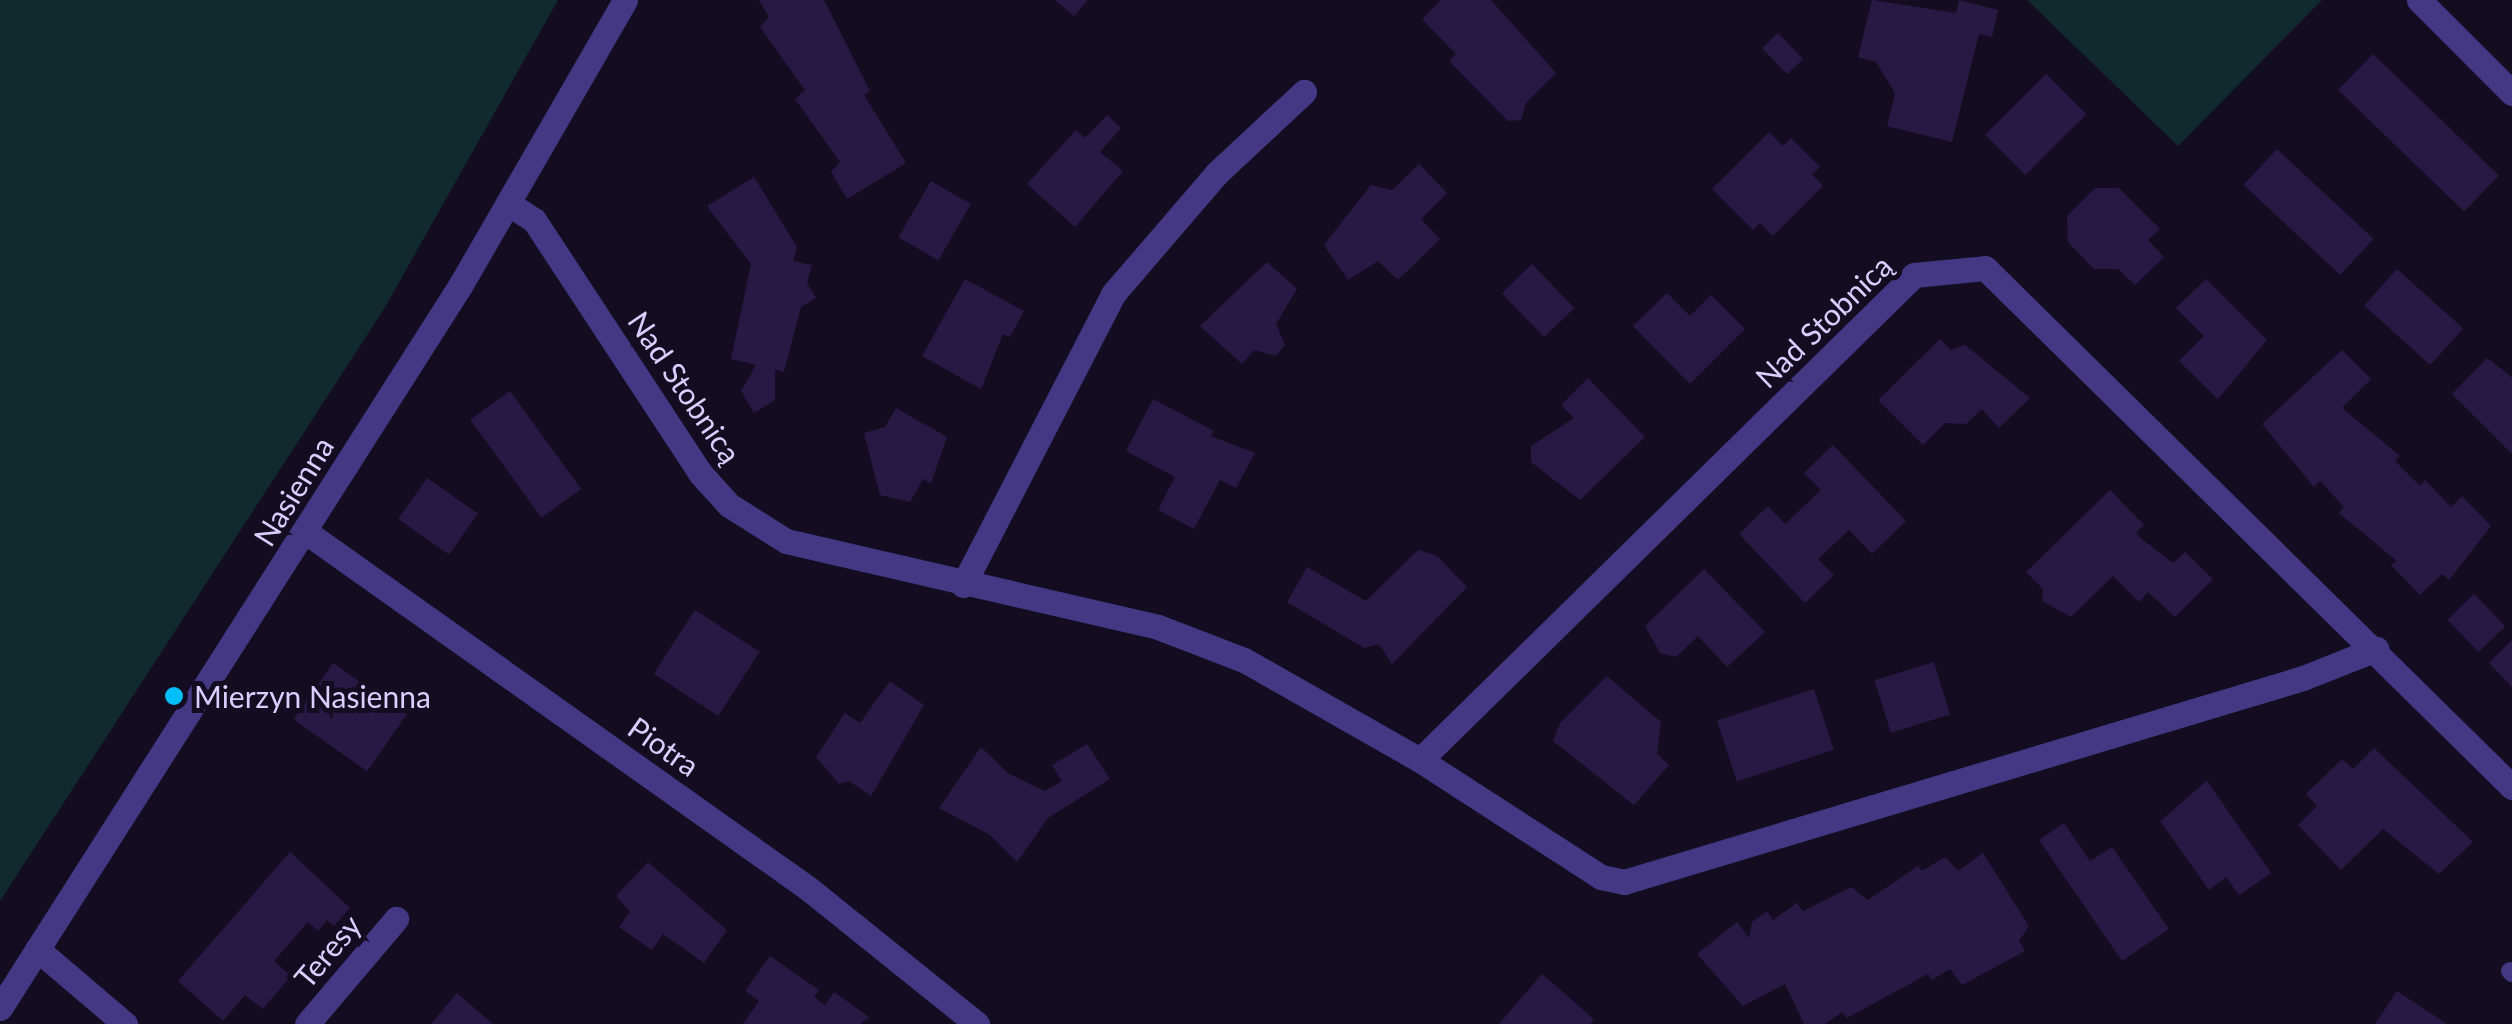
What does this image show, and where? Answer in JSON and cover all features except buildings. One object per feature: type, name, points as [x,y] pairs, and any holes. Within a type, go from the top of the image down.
[{"type":"street","name":"Nasienna","points":[[0,1008],[306,532],[510,204],[624,0]]},
{"type":"street","points":[[2418,0],[2512,93]]},
{"type":"street","points":[[964,584],[1113,294],[1216,173],[1304,92]]},
{"type":"street","name":"Nad Stobnicą","points":[[510,204],[534,220],[700,473],[729,505],[786,541],[1158,627],[1244,660],[1420,760],[1601,877],[1624,882],[2303,678],[2376,649]]},
{"type":"street","name":"Nad Stobnicą","points":[[1420,760],[1914,275],[1985,268],[2512,786]]},
{"type":"street","name":"Piotra","points":[[306,532],[808,889],[977,1024]]},
{"type":"street","name":"Teresy","points":[[308,1024],[396,919]]},
{"type":"street","points":[[37,949],[124,1024]]},
{"type":"green space","points":[[0,0],[558,0],[384,309],[0,901]]},
{"type":"green space","points":[[2027,0],[2322,0],[2178,146]]},
{"type":"place","name":"Mierzyn Nasienna","points":[[174,696]]}]
